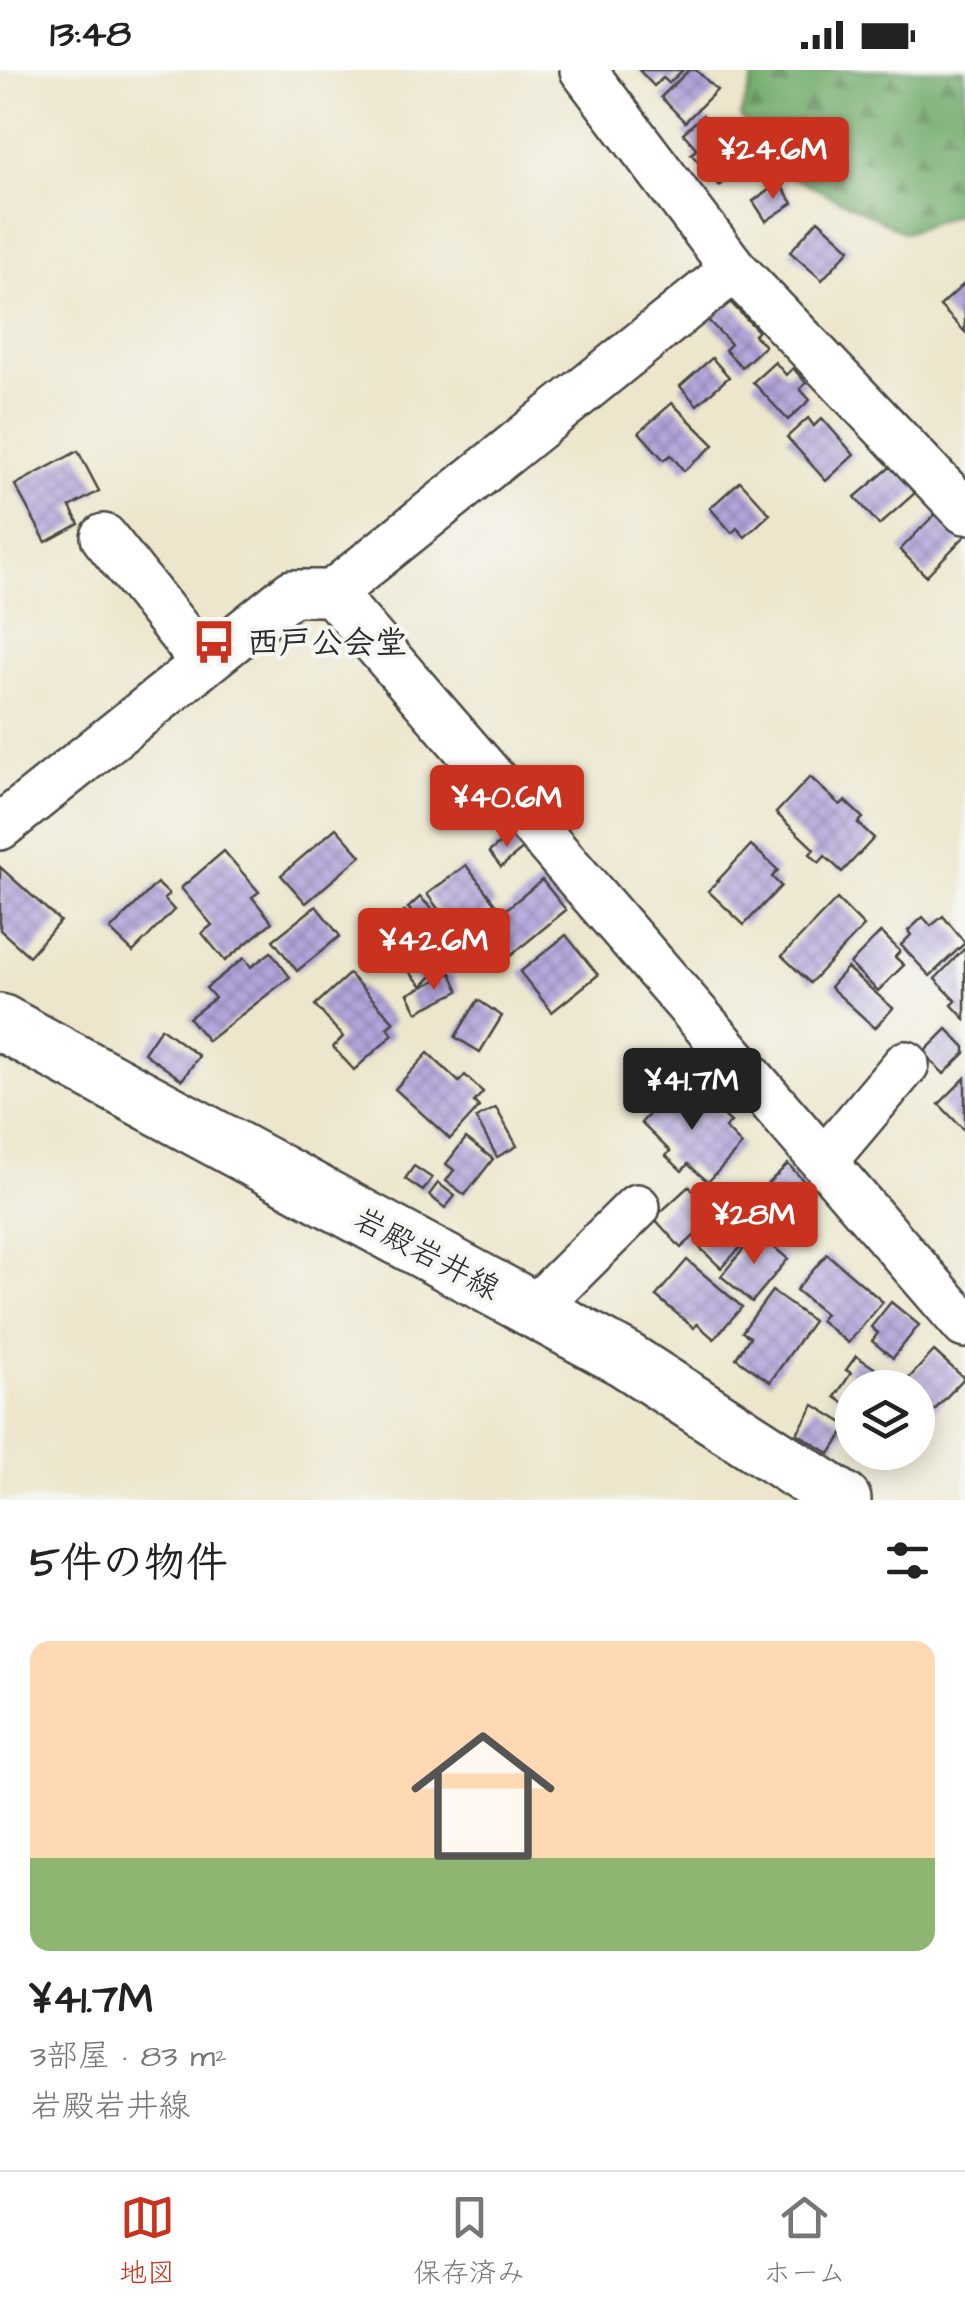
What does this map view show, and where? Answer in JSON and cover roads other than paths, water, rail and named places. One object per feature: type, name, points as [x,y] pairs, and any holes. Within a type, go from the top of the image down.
[{"type":"main road","name":"岩殿岩井線","points":[[1,1023],[623,1358],[844,1500]]},
{"type":"street","points":[[583,70],[734,269],[965,511]]},
{"type":"street","points":[[0,827],[292,592],[332,594],[734,269]]},
{"type":"street","points":[[104,538],[204,663]]},
{"type":"street","points":[[332,594],[965,1325]]},
{"type":"street","points":[[825,1160],[906,1064]]},
{"type":"street","points":[[533,1310],[636,1208]]},
{"type":"place","name":"西戸公会堂","points":[[214,642]]}]
